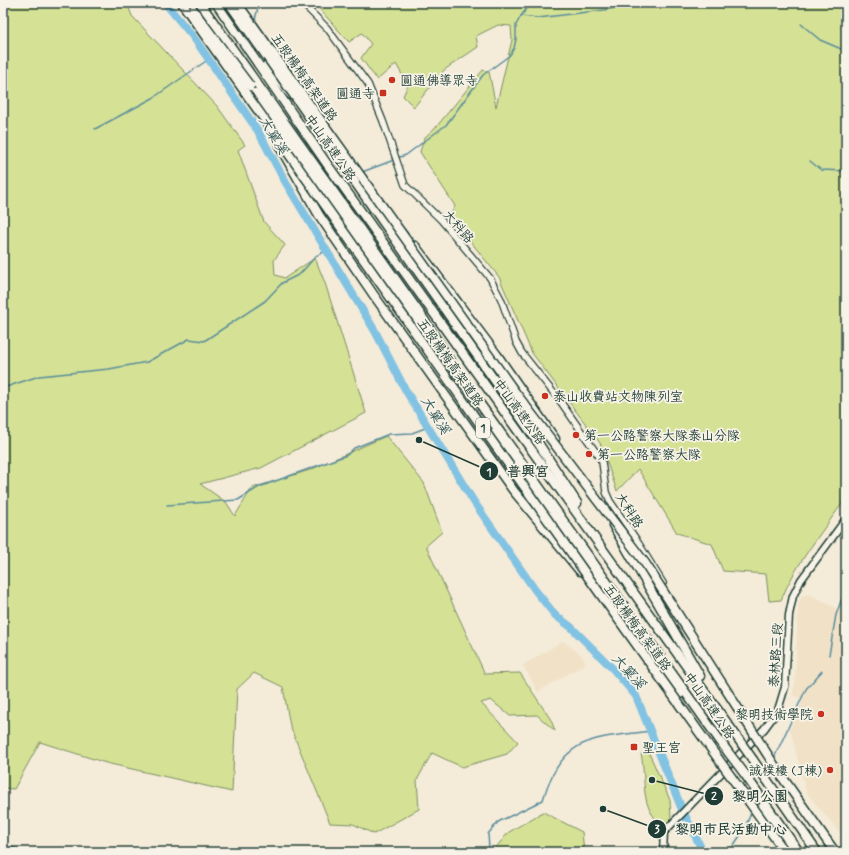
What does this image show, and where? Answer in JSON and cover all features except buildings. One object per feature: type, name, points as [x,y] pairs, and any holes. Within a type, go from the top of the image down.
[{"type":"highway","name":"五股楊梅高架道路","points":[[182,3],[785,852]]},
{"type":"highway","points":[[187,3],[228,55],[304,160],[414,315],[520,469],[649,650],[726,753]]},
{"type":"highway","points":[[200,3],[319,215],[369,288],[513,490],[649,650]]},
{"type":"highway","name":"中山高速公路","points":[[200,3],[420,315],[453,366],[726,753],[799,852]]},
{"type":"highway","name":"中山高速公路","points":[[216,3],[327,164],[604,549],[817,852]]},
{"type":"highway","points":[[229,3],[533,435],[575,500],[604,549]]},
{"type":"highway","name":"五股楊梅高架道路","points":[[237,3],[523,404],[645,563],[774,765],[835,852]]},
{"type":"highway","points":[[231,24],[283,86],[325,130],[366,178],[497,355],[602,507],[722,715]]},
{"type":"highway","points":[[414,315],[453,366]]},
{"type":"highway","points":[[742,775],[790,852]]},
{"type":"highway","points":[[801,829],[821,852]]},
{"type":"main road","name":"泰林路三段","points":[[663,852],[664,832],[757,737],[773,717],[784,694],[789,615],[793,596],[800,580],[846,519]]},
{"type":"street","name":"大科路","points":[[302,3],[327,28],[368,84],[405,185],[441,220],[496,287],[519,348],[560,401],[598,455],[602,462],[606,492],[610,501],[636,539],[757,737]]},
{"type":"shaded area","name":"黎明技術學院","points":[[809,594],[846,613],[846,840],[806,792],[790,729],[803,700],[792,695],[795,685],[798,604],[802,596]]},
{"type":"shaded area","points":[[563,641],[580,654],[586,663],[538,692],[523,665]]},
{"type":"green space","points":[[3,3],[127,3],[132,16],[217,106],[245,145],[238,150],[264,222],[285,245],[274,260],[275,275],[285,278],[315,258],[325,283],[366,413],[261,468],[200,484],[226,502],[235,516],[252,488],[310,470],[386,436],[424,483],[442,532],[426,546],[485,674],[520,673],[551,720],[555,731],[537,715],[510,716],[491,700],[481,703],[518,742],[507,754],[462,767],[432,753],[417,780],[419,809],[374,834],[353,824],[330,823],[290,726],[283,687],[254,673],[237,689],[232,792],[106,763],[40,742],[14,789],[3,788]]},
{"type":"green space","points":[[314,3],[846,3],[846,498],[802,560],[781,600],[769,601],[766,574],[723,571],[712,544],[677,533],[638,469],[617,491],[600,443],[532,353],[499,277],[450,216],[455,206],[420,152],[424,138],[437,126],[483,70],[489,72],[496,107],[512,40],[511,26],[498,25],[476,36],[478,47],[444,70],[414,107],[403,96],[408,85],[396,64],[377,80],[361,58],[371,44],[362,33],[349,42]]},
{"type":"green space","points":[[648,751],[670,800],[671,819],[664,826],[650,811],[645,793],[641,754]]},
{"type":"green space","points":[[543,812],[582,832],[584,852],[492,852],[509,832]]},
{"type":"waterway","name":"大窠溪","points":[[165,3],[194,38],[258,131],[286,183],[375,331],[406,391],[474,502],[535,590],[555,615],[571,627],[613,669],[636,696],[681,807],[703,852]]},
{"type":"waterway","points":[[259,3],[255,20],[309,98]]},
{"type":"waterway","points":[[521,16],[531,3]]},
{"type":"waterway","points":[[397,158],[406,155],[446,125],[483,75],[510,55],[514,48],[516,39],[516,25],[521,16],[538,18],[604,10],[614,8],[616,3]]},
{"type":"waterway","points":[[801,24],[820,40],[846,51]]},
{"type":"waterway","points":[[95,129],[153,98],[209,59]]},
{"type":"waterway","points":[[362,172],[394,160]]},
{"type":"waterway","points":[[810,161],[821,170],[846,171]]},
{"type":"waterway","points":[[395,218],[416,243]]},
{"type":"waterway","points":[[3,388],[39,376],[109,369],[147,362],[189,339],[204,341],[265,301],[282,283],[300,274],[316,256],[327,250]]},
{"type":"waterway","points":[[446,280],[461,299]]},
{"type":"waterway","points":[[167,505],[238,500],[259,487],[347,455],[354,448],[389,434],[412,433],[428,427]]},
{"type":"waterway","points":[[829,655],[836,615],[846,587]]},
{"type":"waterway","points":[[774,758],[806,689],[822,671]]},
{"type":"waterway","points":[[478,852],[489,849],[488,834],[498,822],[543,800],[550,779],[559,763],[570,752],[582,744],[597,739],[651,731]]},
{"type":"waterway","points":[[729,852],[744,830],[751,813]]},
{"type":"waterway","points":[[4,852],[11,847],[18,849],[20,852]]},
{"type":"place","name":"圓通佛導眾寺","points":[[392,80]]},
{"type":"place","name":"圓通寺","points":[[383,93]]},
{"type":"place","name":"泰山收費站文物陳列室","points":[[545,396]]},
{"type":"place","name":"第一公路警察大隊泰山分隊","points":[[576,435]]},
{"type":"place","name":"普興宮","points":[[419,440]]},
{"type":"place","name":"第一公路警察大隊","points":[[589,454]]},
{"type":"place","name":"黎明技術學院","points":[[821,714]]},
{"type":"place","name":"聖王宮","points":[[634,747]]},
{"type":"place","name":"誠樸樓 (J棟)","points":[[830,770]]},
{"type":"place","name":"黎明公園","points":[[652,780]]},
{"type":"place","name":"黎明市民活動中心","points":[[603,809]]}]
